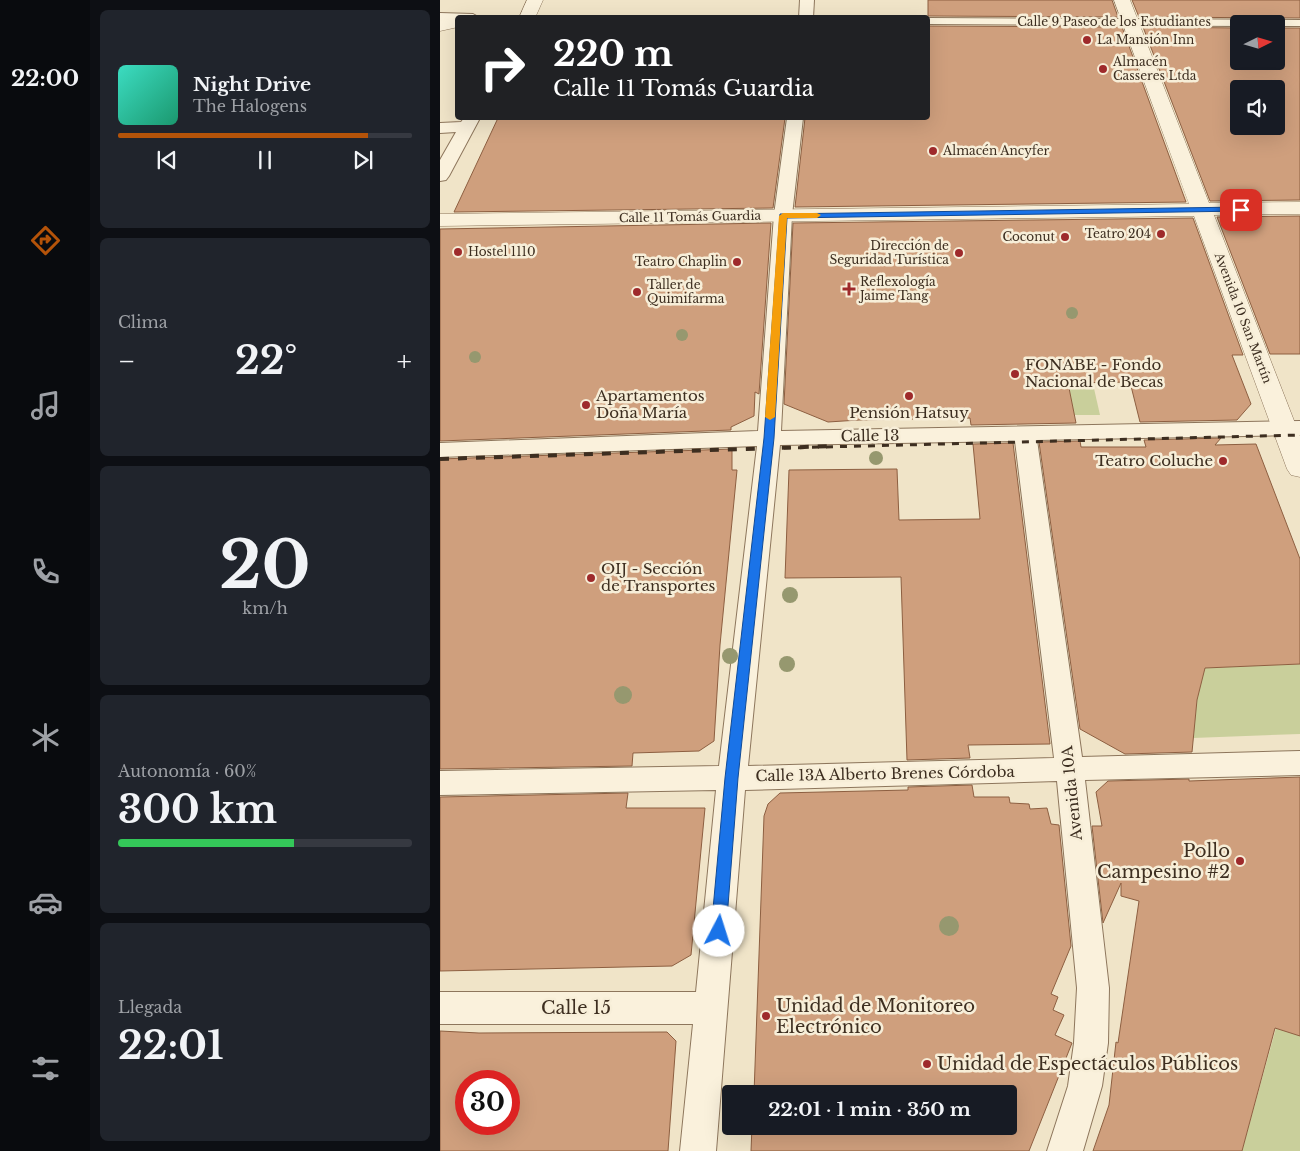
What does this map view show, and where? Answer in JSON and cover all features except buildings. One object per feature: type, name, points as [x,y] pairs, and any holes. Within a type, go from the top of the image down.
[{"type":"street","points":[[528,15],[536,0]]},
{"type":"street","points":[[806,15],[807,0]]},
{"type":"street","name":"Avenida 10 San Martín","points":[[1122,0],[1202,210],[1292,428],[1300,469]]},
{"type":"street","points":[[440,17],[455,17]]},
{"type":"street","name":"Calle 9 Paseo de los Estudiantes","points":[[930,21],[1300,23]]},
{"type":"street","points":[[440,26],[455,23]]},
{"type":"street","points":[[698,1151],[732,778],[769,438],[783,216],[795,120]]},
{"type":"street","points":[[440,128],[470,122]]},
{"type":"street","points":[[440,176],[470,122]]},
{"type":"street","name":"Calle 11 Tomás Guardia","points":[[440,220],[1300,208]]},
{"type":"street","name":"Calle 13","points":[[440,450],[769,438],[1292,428]]},
{"type":"street","name":"Avenida 10A","points":[[1025,433],[1070,770],[1093,988],[1090,1043],[1084,1086],[1065,1151]]},
{"type":"street","name":"Calle 13A Alberto Brenes Córdoba","points":[[440,783],[732,778],[1300,763]]},
{"type":"street","name":"Calle 15","points":[[440,1008],[712,1008]]},
{"type":"green space","points":[[1057,331],[1081,331],[1100,415],[1074,415]]},
{"type":"green space","points":[[1300,664],[1300,734],[1193,738],[1197,700],[1205,668]]},
{"type":"green space","points":[[1276,1028],[1300,1036],[1300,1151],[1242,1151]]},
{"type":"railway","points":[[784,448],[1300,435]]},
{"type":"railway","points":[[440,459],[835,446]]},
{"type":"slow traffic","points":[[770,417],[783,216],[817,215]]},
{"type":"place","name":"La Mansión Inn","points":[[1087,40]]},
{"type":"place","name":"Almacén Casseres Ltda","points":[[1103,69]]},
{"type":"place","name":"Almacén Ancyfer","points":[[933,151]]},
{"type":"place","name":"Teatro 204","points":[[1161,234]]},
{"type":"place","name":"Coconut","points":[[1065,237]]},
{"type":"place","name":"Hostel 1110","points":[[458,252]]},
{"type":"place","name":"Dirección de Seguridad Turística","points":[[959,253]]},
{"type":"place","name":"Teatro Chaplin","points":[[737,262]]},
{"type":"place","name":"Reflexología Jaime Tang","points":[[849,289]]},
{"type":"place","name":"Taller de Quimifarma","points":[[637,292]]},
{"type":"place","name":"FONABE - Fondo Nacional de Becas","points":[[1015,374]]},
{"type":"place","name":"Pensión Hatsuy","points":[[909,396]]},
{"type":"place","name":"Apartamentos Doña María","points":[[586,405]]},
{"type":"place","name":"Teatro Coluche","points":[[1223,461]]},
{"type":"place","name":"OIJ - Sección de Transportes","points":[[591,578]]},
{"type":"place","name":"Pollo Campesino #2","points":[[1240,861]]},
{"type":"place","name":"Unidad de Monitoreo Electrónico","points":[[766,1016]]},
{"type":"place","name":"Unidad de Espectáculos Públicos","points":[[927,1064]]},
{"type":"route","points":[[719,931],[732,778],[766,448],[769,438],[783,216],[1241,210]]}]
